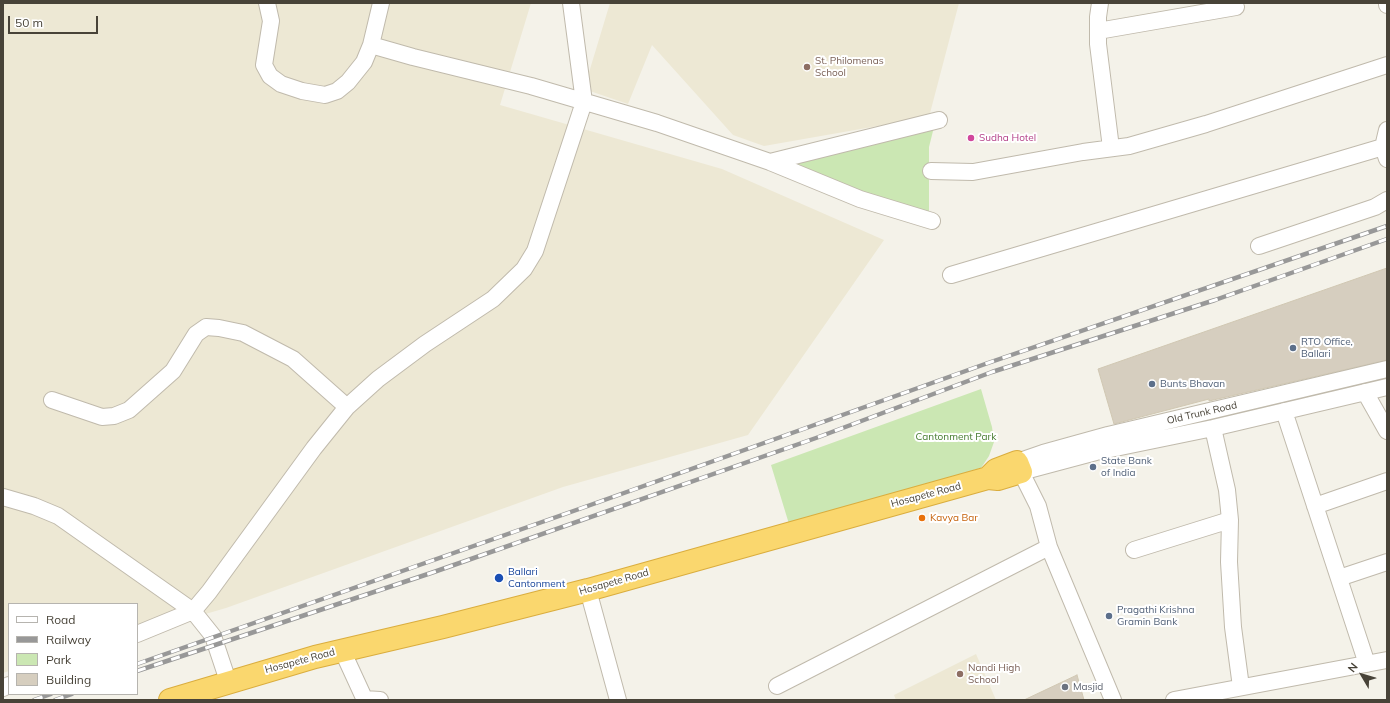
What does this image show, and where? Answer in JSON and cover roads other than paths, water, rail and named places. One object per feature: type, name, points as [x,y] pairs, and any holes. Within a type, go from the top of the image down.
[{"type":"highway","name":"Hosapete Road","points":[[170,700],[197,696],[228,681],[342,650],[443,627],[588,590],[988,478],[996,470],[1019,467]]},
{"type":"street","points":[[267,3],[271,21],[264,65],[270,76],[281,84],[302,91],[325,95],[337,91],[348,82],[364,62],[371,45],[381,3]]},
{"type":"street","points":[[138,634],[192,611],[209,592],[314,448],[347,407],[378,379],[413,353],[493,299],[524,269],[535,251],[584,102],[571,3]]},
{"type":"street","points":[[1100,3],[1098,31],[1102,87],[1111,148]]},
{"type":"street","points":[[1098,31],[1236,7]]},
{"type":"street","points":[[371,45],[531,86],[657,123],[770,162],[860,199],[932,221]]},
{"type":"street","points":[[932,171],[973,172],[1129,146],[1206,124],[1387,65]]},
{"type":"street","points":[[770,162],[939,120]]},
{"type":"street","points":[[952,276],[1385,153],[1387,130]]},
{"type":"street","points":[[1259,246],[1375,207],[1387,200]]},
{"type":"street","points":[[52,400],[102,417],[114,416],[129,410],[173,371],[196,334],[206,327],[243,333],[293,359],[347,407]]},
{"type":"street","name":"Old Trunk Road","points":[[1019,467],[1043,453],[1108,435],[1387,369]]},
{"type":"street","name":"Old Trunk Road","points":[[1019,467],[1213,428],[1387,388]]},
{"type":"street","points":[[1365,392],[1387,431]]},
{"type":"street","points":[[1284,411],[1367,664]]},
{"type":"street","points":[[1213,428],[1227,490],[1230,520],[1229,562],[1231,603],[1236,660],[1241,687]]},
{"type":"street","points":[[1019,467],[1038,506],[1049,547],[1113,700]]},
{"type":"street","points":[[1315,506],[1387,481]]},
{"type":"street","points":[[3,497],[34,506],[58,516],[192,611],[213,636],[228,681]]},
{"type":"street","points":[[1134,550],[1230,520]]},
{"type":"street","points":[[777,686],[1049,547]]},
{"type":"street","points":[[1339,578],[1387,562]]},
{"type":"street","points":[[588,590],[618,700]]},
{"type":"street","points":[[342,650],[364,699],[380,700]]},
{"type":"street","points":[[1174,700],[1387,660]]},
{"type":"railway","points":[[138,664],[582,508],[988,363],[1387,226]]},
{"type":"railway","points":[[138,671],[431,573],[816,438],[992,372],[1215,300],[1387,239]]},
{"type":"railway","points":[[34,700],[48,695]]},
{"type":"railway","points":[[55,700],[69,695]]},
{"type":"place","name":"St. Philomenas School","points":[[807,67]]},
{"type":"place","name":"Sudha Hotel","points":[[971,138]]},
{"type":"place","name":"RTO Office, Ballari","points":[[1293,348]]},
{"type":"place","name":"Bunts Bhavan","points":[[1152,384]]},
{"type":"place","name":"State Bank of India","points":[[1093,467]]},
{"type":"place","name":"Kavya Bar","points":[[922,518]]},
{"type":"place","name":"Ballari Cantonment","points":[[499,578]]},
{"type":"place","name":"Pragathi Krishna Gramin Bank","points":[[1109,616]]},
{"type":"place","name":"Nandi High School","points":[[960,674]]},
{"type":"place","name":"Masjid","points":[[1065,687]]},
{"type":"park label","name":"Cantonment Park","points":[[956,437]]}]
